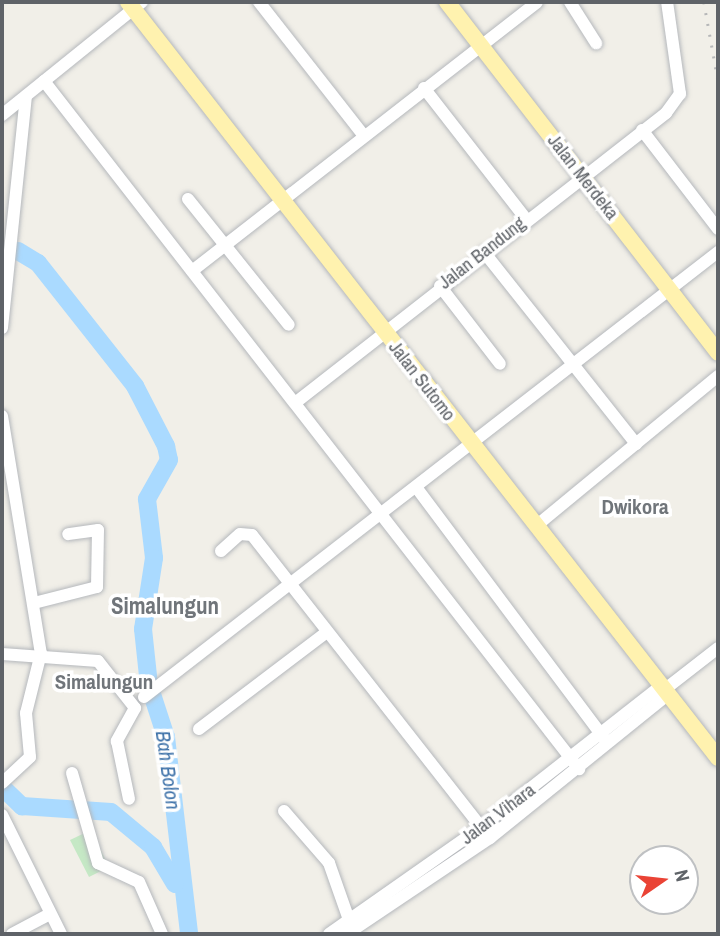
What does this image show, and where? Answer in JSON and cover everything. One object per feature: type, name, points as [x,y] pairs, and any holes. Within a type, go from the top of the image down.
[{"type":"main road","name":"Jalan Merdeka","points":[[447,2],[718,353]]},
{"type":"main road","name":"Jalan Sutomo","points":[[135,4],[382,331],[718,758]]},
{"type":"street","points":[[258,2],[363,136]]},
{"type":"street","points":[[192,271],[537,2]]},
{"type":"street","points":[[570,2],[596,43]]},
{"type":"street","name":"Jalan Bandung","points":[[295,403],[440,285],[642,130],[680,94],[667,2]]},
{"type":"street","points":[[2,115],[135,4]]},
{"type":"street","points":[[44,81],[383,513],[575,764]]},
{"type":"street","points":[[424,89],[526,219]]},
{"type":"street","points":[[2,328],[26,97]]},
{"type":"street","points":[[642,130],[718,229]]},
{"type":"street","points":[[188,199],[289,325]]},
{"type":"street","points":[[484,252],[636,444]]},
{"type":"street","points":[[144,697],[160,681],[172,680],[289,584],[718,252]]},
{"type":"street","points":[[440,285],[500,364]]},
{"type":"street","points":[[536,526],[718,376]]},
{"type":"street","points":[[2,416],[5,464],[33,603],[40,655],[26,713],[30,757],[2,783]]},
{"type":"street","points":[[416,487],[606,740]]},
{"type":"street","points":[[33,603],[97,587],[98,530],[68,534]]},
{"type":"street","points":[[220,551],[248,533],[490,838]]},
{"type":"street","points":[[199,729],[327,632]]},
{"type":"street","name":"Jalan Vihara","points":[[340,932],[348,916],[490,838],[575,764],[718,648]]},
{"type":"street","points":[[2,654],[40,655],[98,662],[135,708],[117,741],[129,799]]},
{"type":"street","name":"Jalan Vihara","points":[[340,932],[420,878],[481,827],[575,764]]},
{"type":"street","points":[[72,773],[86,837],[106,872],[143,886],[162,934]]},
{"type":"street","points":[[284,811],[329,863],[348,916]]},
{"type":"street","points":[[2,816],[19,838],[48,915],[61,934]]},
{"type":"street","points":[[12,934],[48,915]]},
{"type":"green space","points":[[91,830],[109,867],[89,877],[70,840]]},
{"type":"waterway","name":"Bah Bolon","points":[[18,251],[38,263],[135,386],[166,446],[169,460],[147,499],[154,558],[143,629],[149,685],[166,737],[189,934]]},
{"type":"waterway","name":"Bah Bolon","points":[[2,787],[22,806],[111,812],[153,847],[175,884]]},
{"type":"railway","points":[[704,2],[718,80]]},
{"type":"district","name":"Dwikora","points":[[635,507]]},
{"type":"district","name":"Simalungun","points":[[165,606]]},
{"type":"district","name":"Simalungun","points":[[104,682]]}]
